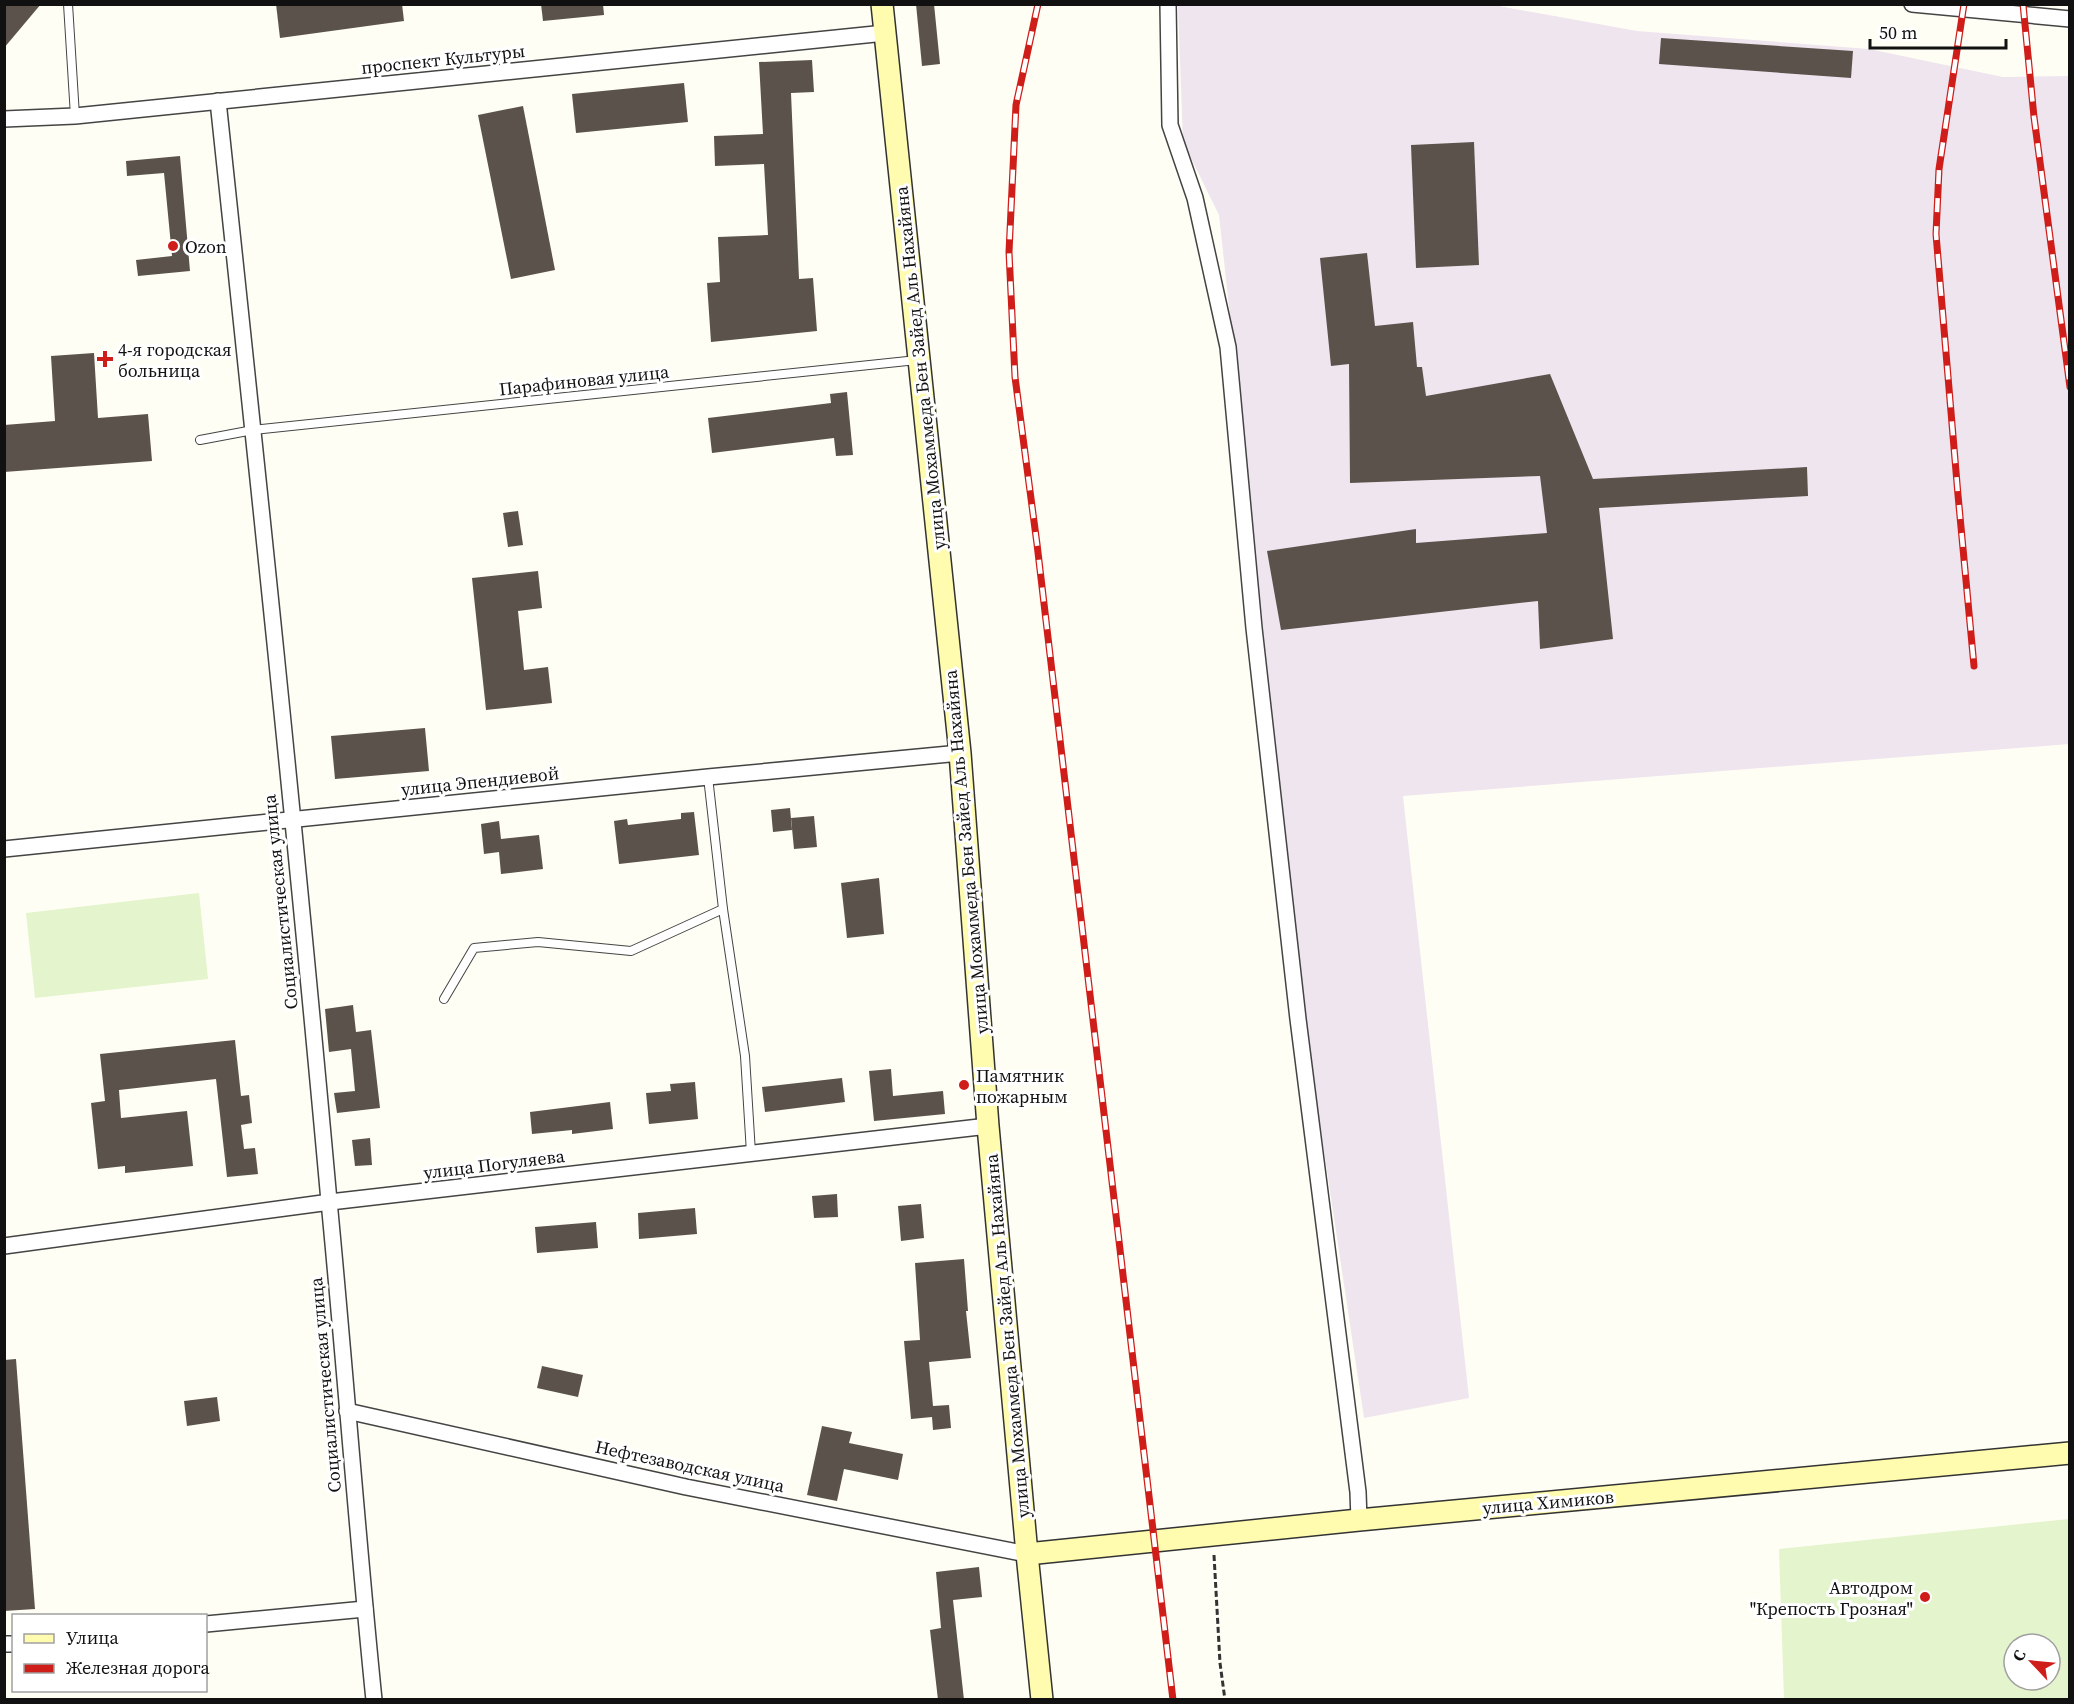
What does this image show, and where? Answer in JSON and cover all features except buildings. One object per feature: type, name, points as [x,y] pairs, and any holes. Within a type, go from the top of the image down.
[{"type":"main road","name":"улица Мохаммеда Бен Зайед Аль Нахайяна","points":[[882,4],[960,753],[988,1126],[1042,1700]]},
{"type":"main road","name":"улица Химиков","points":[[1027,1554],[1359,1520],[2070,1453]]},
{"type":"street","points":[[1168,4],[1170,125],[1195,198],[1228,347],[1254,628],[1292,972],[1359,1492],[1359,1520]]},
{"type":"street","points":[[1912,4],[2070,19]]},
{"type":"street","name":"проспект Культуры","points":[[4,119],[75,116],[885,33]]},
{"type":"street","name":"Социалистическая улица","points":[[218,101],[330,1202],[346,1411],[374,1700]]},
{"type":"street","name":"улица Эпендиевой","points":[[4,849],[960,753]]},
{"type":"street","name":"улица Погуляева","points":[[4,1246],[330,1202],[988,1126]]},
{"type":"street","name":"Нефтезаводская улица","points":[[346,1411],[686,1487],[1027,1554]]},
{"type":"street","points":[[207,1624],[365,1609]]},
{"type":"lane","points":[[68,4],[75,116]]},
{"type":"lane","name":"Парафиновая улица","points":[[200,440],[253,430],[918,360]]},
{"type":"lane","points":[[708,777],[723,909],[745,1056],[751,1153]]},
{"type":"lane","points":[[444,999],[474,948],[538,942],[631,951],[723,909]]},
{"type":"path","points":[[1214,1535],[1218,1632],[1225,1700]]},
{"type":"shaded area","points":[[1178,5],[1493,5],[1637,31],[1869,49],[2003,77],[2069,76],[2069,744],[1403,796],[1469,1398],[1364,1418],[1279,851],[1254,537],[1219,215],[1183,142]]},
{"type":"green space","points":[[199,893],[208,979],[35,998],[26,913]]},
{"type":"green space","name":"Автодром \"Крепость Грозная\"","points":[[2069,1519],[2069,1699],[1784,1699],[1779,1549]]},
{"type":"railway","points":[[1038,4],[1016,105],[1009,252],[1015,377],[1037,544],[1173,1700]]},
{"type":"railway","points":[[1964,4],[1939,169],[1936,234],[1974,666]]},
{"type":"railway","points":[[2023,4],[2034,117],[2070,387]]},
{"type":"place","name":"Ozon","points":[[173,246]]},
{"type":"place","name":"4-я городская больница","points":[[105,359]]},
{"type":"place","name":"Памятник пожарным","points":[[964,1085]]},
{"type":"place","name":"Автодром \"Крепость Грозная\"","points":[[1925,1597]]}]
